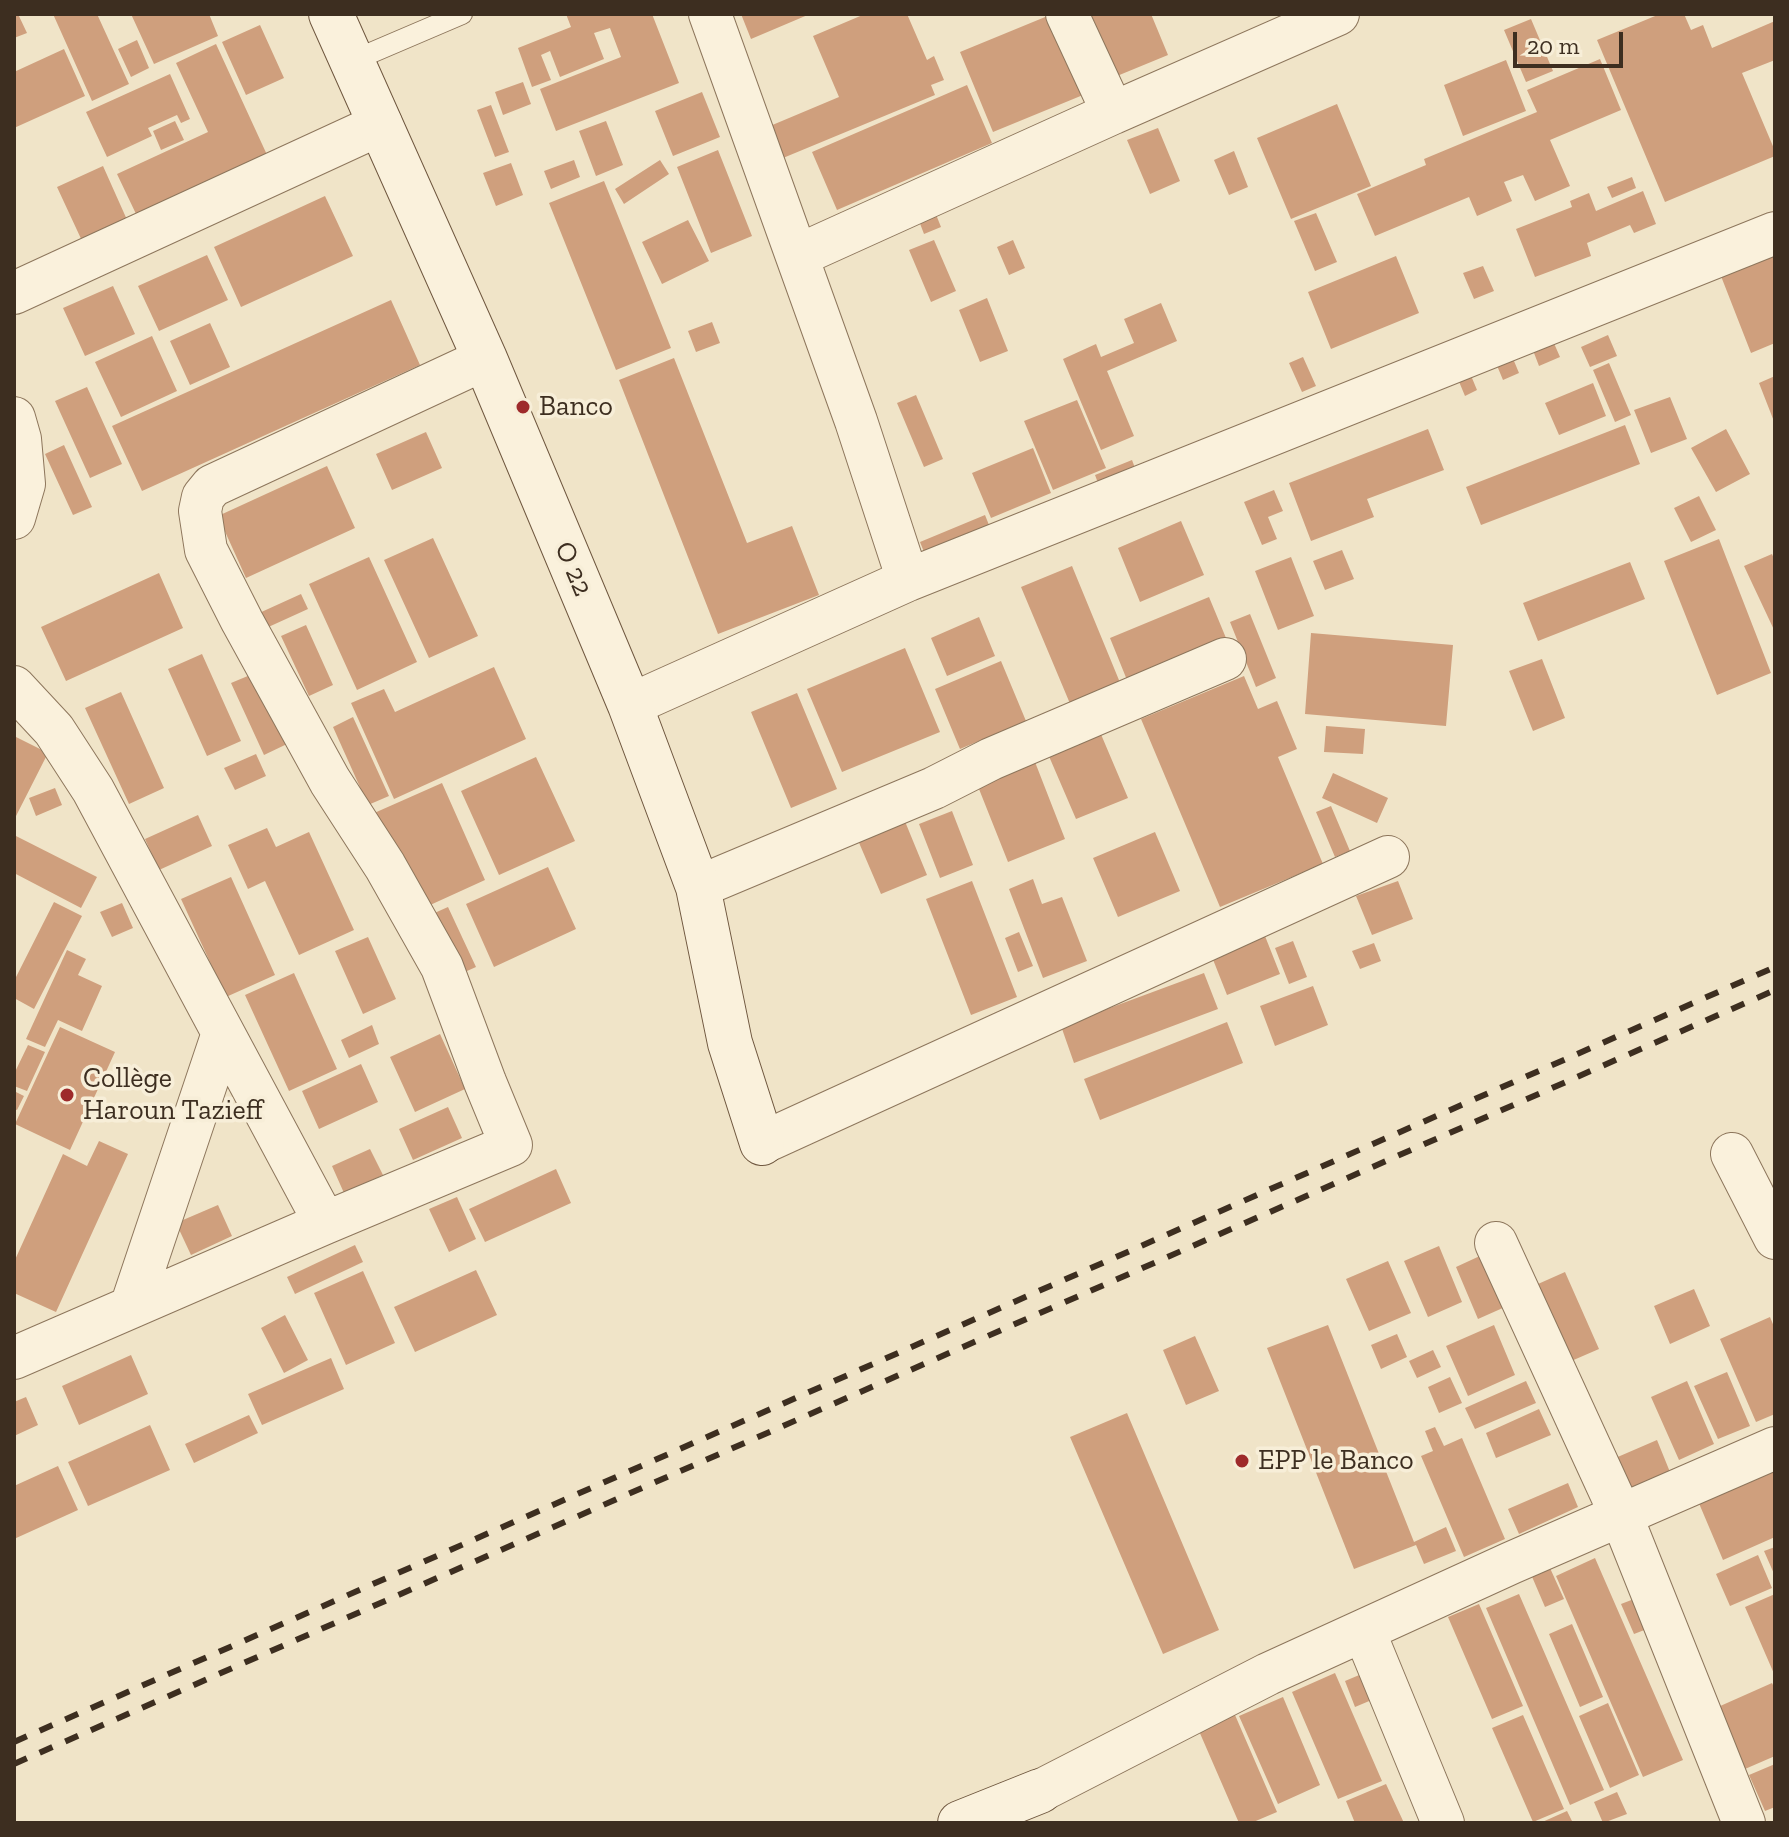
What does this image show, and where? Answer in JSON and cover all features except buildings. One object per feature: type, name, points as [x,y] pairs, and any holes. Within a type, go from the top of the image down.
[{"type":"street","name":"O 22","points":[[331,14],[485,359],[630,705],[698,887],[730,1043],[762,1143]]},
{"type":"street","points":[[710,14],[856,421],[908,580]]},
{"type":"street","points":[[1067,14],[1113,113]]},
{"type":"street","points":[[797,256],[1338,14]]},
{"type":"street","points":[[14,293],[381,124]]},
{"type":"street","points":[[630,705],[908,580],[1775,233]]},
{"type":"street","points":[[14,1358],[511,1145],[442,967],[385,866],[330,781],[242,621],[206,550],[200,511],[203,497],[212,486],[485,359]]},
{"type":"street","points":[[14,418],[20,439],[24,484],[14,518]]},
{"type":"street","points":[[698,887],[934,788],[991,759],[1225,659]]},
{"type":"street","points":[[14,687],[54,730],[93,790],[325,1223]]},
{"type":"street","points":[[762,1143],[1388,857]]},
{"type":"street","points":[[131,1307],[223,1033]]},
{"type":"street","points":[[1732,1154],[1775,1238]]},
{"type":"street","points":[[1496,1243],[1621,1515],[1744,1823]]},
{"type":"street","points":[[960,1823],[1040,1791],[1268,1674],[1511,1563],[1775,1448]]},
{"type":"street","points":[[1364,1631],[1443,1823]]},
{"type":"lane","points":[[352,61],[462,14]]},
{"type":"railway","points":[[14,1742],[1775,967]]},
{"type":"railway","points":[[14,1764],[1775,990]]},
{"type":"place","name":"Banco","points":[[523,407]]},
{"type":"place","name":"Collège Haroun Tazieff","points":[[67,1095]]},
{"type":"place","name":"EPP le Banco","points":[[1242,1461]]}]
